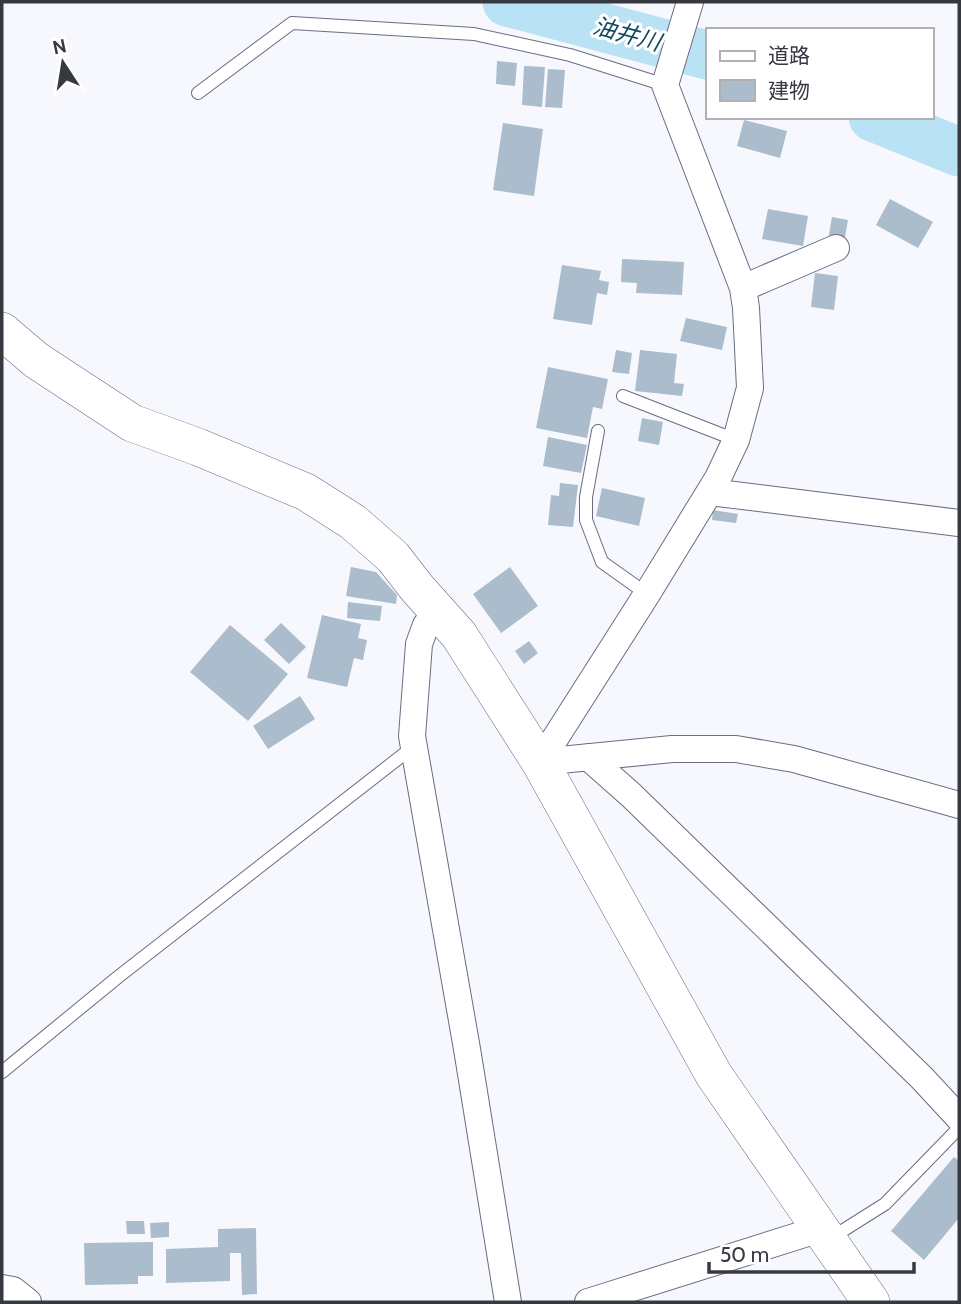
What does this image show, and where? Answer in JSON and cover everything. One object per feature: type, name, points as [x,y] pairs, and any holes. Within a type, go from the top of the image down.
[{"type":"street","points":[[540,762],[718,478],[736,440],[750,388],[747,308],[743,288],[665,85],[689,4]]},
{"type":"street","points":[[743,288],[836,248]]},
{"type":"street","points":[[2,331],[36,360],[132,423],[306,492],[353,522],[393,557],[458,635],[540,762],[714,1075],[871,1302]]},
{"type":"street","points":[[709,492],[959,523]]},
{"type":"street","points":[[438,610],[426,625],[419,644],[413,746],[467,1049],[508,1302]]},
{"type":"street","points":[[540,762],[672,749],[736,749],[794,759],[959,805]]},
{"type":"street","points":[[588,757],[631,795],[922,1078],[956,1116]]},
{"type":"street","points":[[588,1302],[823,1234]]},
{"type":"street","points":[[2,1288],[13,1290],[28,1302]]},
{"type":"lane","points":[[198,93],[292,23],[474,34],[570,55],[665,85]]},
{"type":"lane","points":[[623,397],[736,440]]},
{"type":"lane","points":[[598,431],[586,497],[586,520],[602,562],[647,594]]},
{"type":"lane","points":[[2,1072],[118,977],[413,746]]},
{"type":"lane","points":[[823,1234],[885,1204],[956,1131],[956,1116]]},
{"type":"building","points":[[497,61],[517,63],[515,86],[496,84]]},
{"type":"building","points":[[524,66],[545,67],[542,107],[522,105]]},
{"type":"building","points":[[548,69],[565,70],[562,108],[545,107]]},
{"type":"building","points":[[744,120],[787,131],[780,158],[737,146]]},
{"type":"building","points":[[503,123],[543,129],[534,196],[493,190]]},
{"type":"building","points":[[890,199],[933,222],[918,248],[876,225]]},
{"type":"building","points":[[768,209],[808,216],[803,246],[762,239]]},
{"type":"building","points":[[832,217],[848,220],[844,243],[828,240]]},
{"type":"building","points":[[622,259],[684,262],[682,295],[636,293],[637,283],[621,282]]},
{"type":"building","points":[[562,265],[601,271],[599,280],[609,282],[607,295],[597,293],[592,325],[553,319]]},
{"type":"building","points":[[815,273],[838,276],[834,310],[811,307]]},
{"type":"building","points":[[686,318],[727,327],[722,350],[680,341]]},
{"type":"building","points":[[616,350],[632,353],[629,374],[612,372]]},
{"type":"building","points":[[640,350],[677,354],[674,383],[684,384],[682,396],[635,391]]},
{"type":"building","points":[[548,367],[608,379],[602,409],[593,407],[587,438],[536,428]]},
{"type":"building","points":[[642,418],[663,422],[659,445],[638,441]]},
{"type":"building","points":[[548,437],[587,445],[581,473],[543,466]]},
{"type":"building","points":[[560,483],[578,485],[573,527],[548,525],[551,495],[559,496]]},
{"type":"building","points":[[602,488],[645,498],[639,526],[596,516]]},
{"type":"building","points":[[713,510],[738,514],[736,523],[712,520]]},
{"type":"building","points":[[351,567],[376,572],[397,595],[396,604],[346,596]]},
{"type":"building","points":[[510,567],[538,606],[501,633],[473,594]]},
{"type":"building","points":[[348,602],[382,606],[380,621],[347,618]]},
{"type":"building","points":[[322,615],[361,624],[358,638],[367,640],[363,660],[354,658],[347,687],[307,678]]},
{"type":"building","points":[[281,623],[306,647],[289,664],[264,640]]},
{"type":"building","points":[[230,625],[288,674],[248,721],[190,672]]},
{"type":"building","points":[[529,641],[538,653],[524,664],[515,651]]},
{"type":"building","points":[[300,696],[315,719],[268,749],[253,726]]},
{"type":"building","points":[[954,1157],[959,1161],[959,1218],[924,1260],[891,1231]]},
{"type":"building","points":[[126,1221],[144,1221],[145,1234],[127,1234]]},
{"type":"building","points":[[169,1222],[169,1237],[151,1238],[150,1223]]},
{"type":"building","points":[[256,1228],[257,1294],[242,1295],[241,1253],[230,1253],[230,1281],[166,1283],[166,1249],[218,1247],[218,1229]]},
{"type":"building","points":[[153,1242],[153,1276],[138,1276],[138,1284],[85,1285],[84,1243]]},
{"type":"waterway","name":"油井川","points":[[507,2],[706,55]]},
{"type":"waterway","name":"油井川","points":[[878,119],[959,152]]}]
